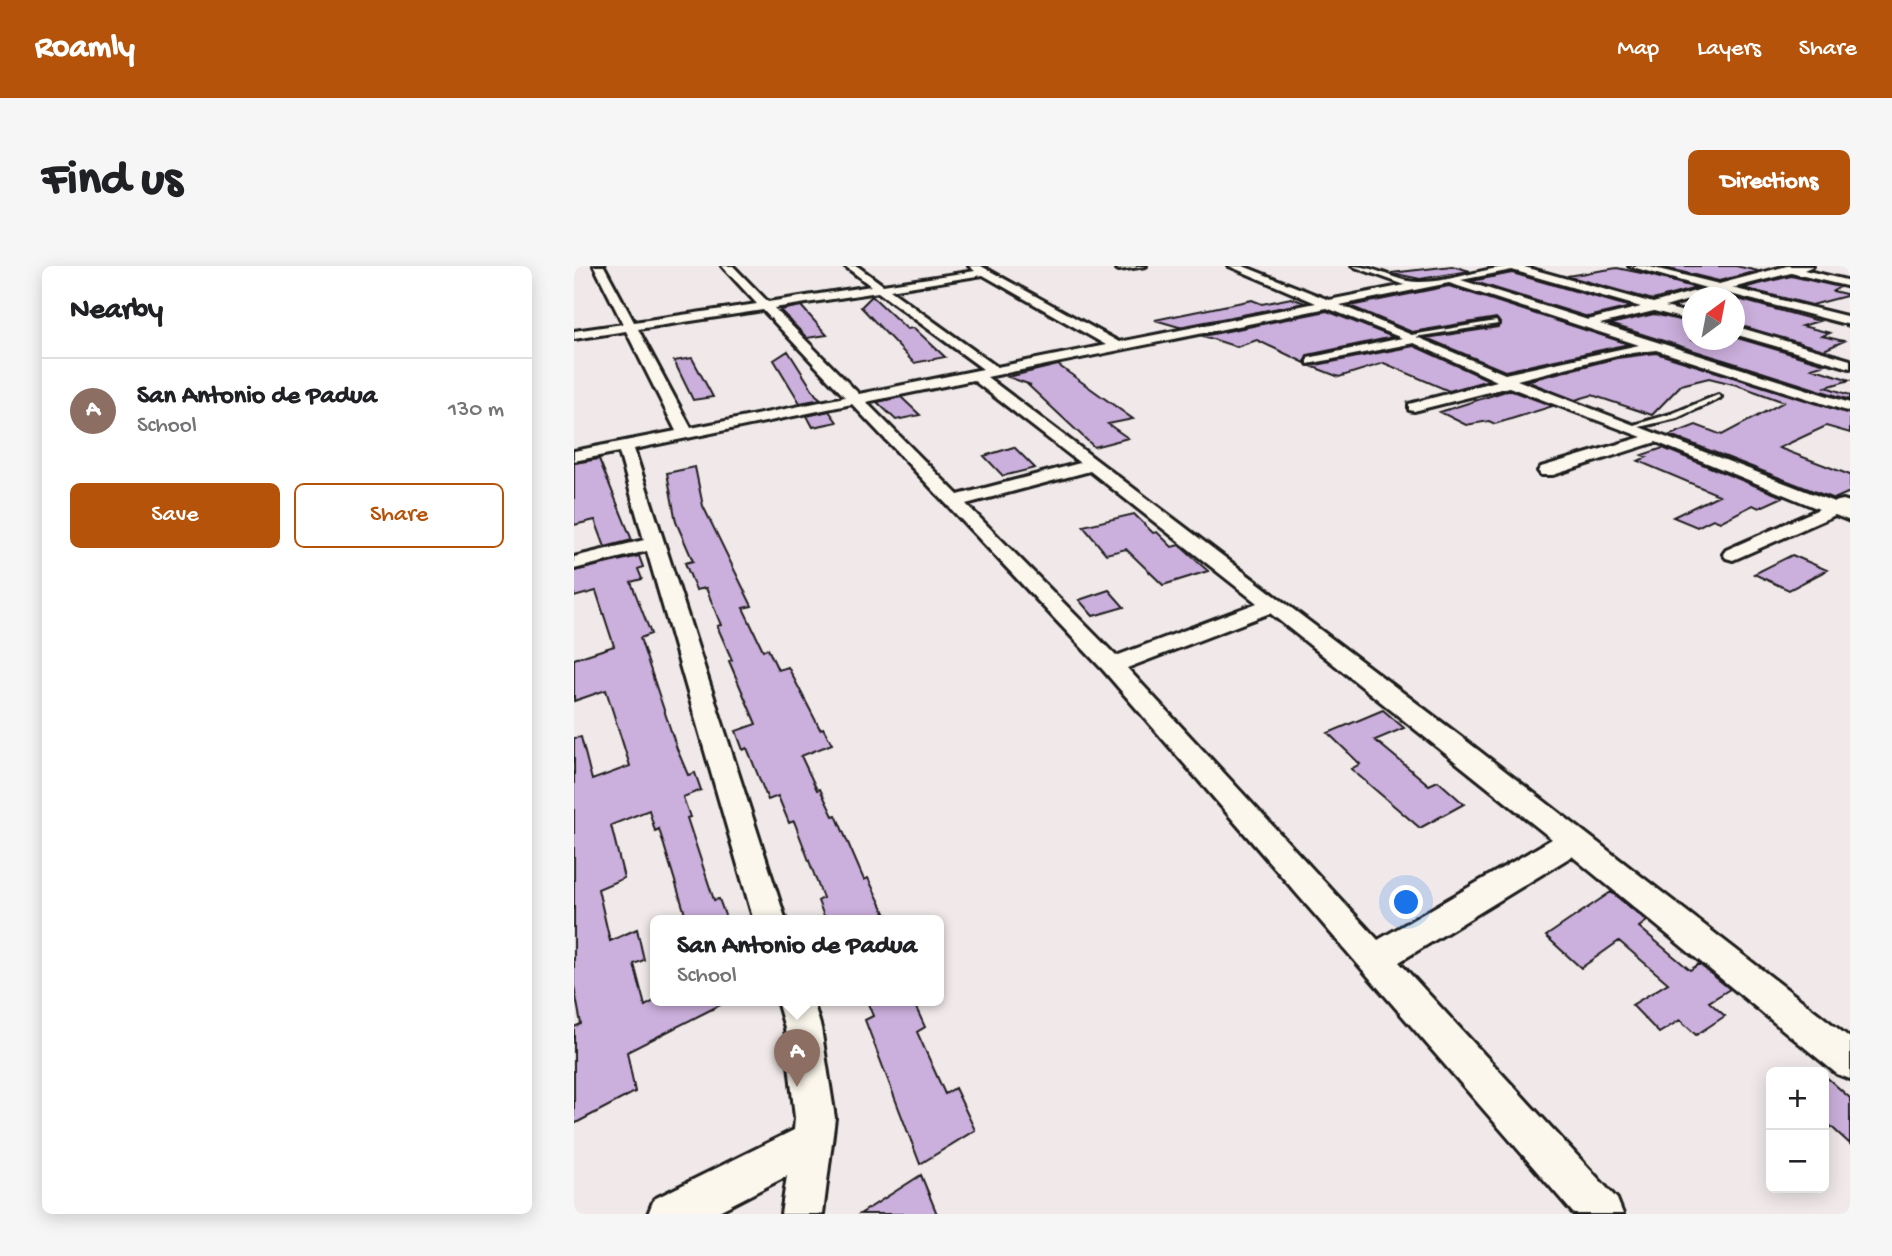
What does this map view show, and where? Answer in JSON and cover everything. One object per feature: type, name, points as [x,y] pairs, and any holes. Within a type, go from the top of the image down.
[{"type":"street","points":[[599,266],[686,434]]},
{"type":"street","points":[[727,266],[857,398],[1112,666],[1602,1214]]},
{"type":"street","points":[[849,266],[984,372],[1093,465],[1574,840],[1850,1061]]},
{"type":"street","points":[[974,266],[1117,346]]},
{"type":"street","points":[[1234,266],[1412,338],[1506,381],[1845,508]]},
{"type":"street","points":[[1357,266],[1418,286]]},
{"type":"street","points":[[1467,266],[1487,272]]},
{"type":"street","points":[[574,456],[1514,266],[1682,315]]},
{"type":"street","points":[[1634,266],[1718,287]]},
{"type":"street","points":[[1772,266],[1850,284]]},
{"type":"street","points":[[1726,287],[1808,266]]},
{"type":"street","points":[[574,335],[986,272]]},
{"type":"street","points":[[1448,280],[1591,323],[1850,408]]},
{"type":"street","points":[[1745,294],[1850,321]]},
{"type":"street","points":[[1591,323],[1655,307],[1682,297]]},
{"type":"street","points":[[1745,333],[1850,364]]},
{"type":"street","points":[[1312,361],[1412,338]]},
{"type":"street","points":[[1814,353],[1850,346]]},
{"type":"street","points":[[1414,407],[1617,351],[1662,347]]},
{"type":"street","points":[[1547,471],[1657,437]]},
{"type":"street","points":[[625,446],[768,915]]},
{"type":"street","points":[[956,501],[1093,465]]},
{"type":"street","points":[[1733,554],[1845,508]]},
{"type":"street","points":[[574,563],[654,543]]},
{"type":"street","points":[[1112,666],[1270,605]]},
{"type":"street","points":[[1375,960],[1574,840]]},
{"type":"street","points":[[796,1006],[803,1028],[815,1118],[802,1214]]},
{"type":"street","points":[[669,1214],[812,1142]]},
{"type":"lane","points":[[1119,269],[1144,266]]},
{"type":"lane","points":[[1412,338],[1496,323]]},
{"type":"lane","points":[[1631,427],[1674,416],[1718,397]]},
{"type":"building","points":[[1452,266],[1470,271],[1420,279],[1391,273]]},
{"type":"building","points":[[1657,266],[1736,266],[1758,271],[1719,281]]},
{"type":"building","points":[[1617,268],[1692,287],[1682,287],[1682,292],[1653,300],[1567,276]]},
{"type":"building","points":[[1512,273],[1631,307],[1588,317],[1472,281]]},
{"type":"building","points":[[1791,276],[1840,287],[1833,291],[1850,295],[1812,305],[1745,288]]},
{"type":"building","points":[[1449,286],[1629,344],[1505,371],[1426,338],[1498,327],[1500,323],[1496,318],[1412,332],[1350,306]]},
{"type":"building","points":[[872,296],[907,329],[914,328],[945,357],[914,363],[861,307]]},
{"type":"building","points":[[1291,298],[1305,303],[1179,327],[1155,320],[1252,300],[1262,304]]},
{"type":"building","points":[[1745,301],[1819,321],[1802,326],[1830,333],[1822,336],[1844,341],[1824,350],[1745,327]]},
{"type":"building","points":[[801,306],[827,335],[807,338],[780,310]]},
{"type":"building","points":[[1327,311],[1393,337],[1307,355],[1305,363],[1257,340],[1237,347],[1203,336]]},
{"type":"building","points":[[1654,314],[1682,321],[1682,347],[1610,324]]},
{"type":"building","points":[[1745,340],[1825,364],[1812,368],[1850,380],[1826,387],[1850,395],[1850,400],[1692,350],[1745,350]]},
{"type":"building","points":[[1414,346],[1489,380],[1449,391],[1384,363],[1339,377],[1311,366]]},
{"type":"building","points":[[788,351],[821,399],[800,403],[774,360]]},
{"type":"building","points":[[1656,353],[1850,414],[1850,433],[1826,426],[1779,448],[1850,475],[1850,492],[1834,499],[1670,435],[1696,425],[1722,435],[1784,402],[1737,385],[1709,378],[1681,385],[1652,415],[1592,395],[1575,400],[1526,381],[1617,358]]},
{"type":"building","points":[[692,358],[713,397],[693,400],[674,361]]},
{"type":"building","points":[[1058,365],[1133,419],[1108,424],[1128,438],[1094,447],[1028,385],[1031,385],[1008,377]]},
{"type":"building","points":[[1509,390],[1553,406],[1495,424],[1489,421],[1466,425],[1440,412]]},
{"type":"building","points":[[901,397],[920,415],[896,420],[877,402]]},
{"type":"building","points":[[829,411],[837,422],[813,427],[807,416]]},
{"type":"building","points":[[1014,447],[1035,468],[1003,476],[984,456]]},
{"type":"building","points":[[1663,448],[1783,497],[1759,508],[1753,505],[1720,522],[1713,519],[1697,527],[1673,517],[1719,495],[1638,461],[1647,457],[1642,455]]},
{"type":"building","points":[[599,459],[632,540],[605,547],[595,520],[574,525],[574,463]]},
{"type":"building","points":[[695,467],[703,506],[752,606],[743,608],[763,650],[768,649],[778,670],[788,667],[820,729],[823,728],[832,744],[801,756],[817,790],[820,789],[833,816],[836,815],[864,880],[868,878],[886,915],[824,915],[818,901],[823,898],[794,821],[789,823],[778,796],[768,800],[747,748],[743,750],[736,731],[756,724],[729,661],[732,660],[717,626],[721,625],[706,588],[696,590],[685,563],[693,561],[676,522],[667,473]]},
{"type":"building","points":[[1134,514],[1153,533],[1157,532],[1172,547],[1179,545],[1208,571],[1163,585],[1126,549],[1106,554],[1083,526]]},
{"type":"building","points":[[1792,555],[1827,570],[1789,590],[1754,574]]},
{"type":"building","points":[[639,556],[643,567],[638,569],[642,579],[631,582],[651,634],[640,638],[677,749],[688,775],[695,773],[701,790],[683,797],[690,817],[687,818],[714,900],[719,899],[725,915],[683,915],[685,914],[659,829],[655,831],[649,810],[611,825],[624,878],[598,889],[610,941],[637,929],[644,960],[634,964],[645,1006],[650,1003],[650,1006],[718,1006],[627,1052],[635,1092],[574,1124],[574,1027],[581,1024],[574,986],[574,738],[581,737],[592,780],[630,766],[606,690],[574,701],[574,659],[614,646],[596,591],[574,597],[574,571]]},
{"type":"building","points":[[1109,590],[1124,607],[1093,616],[1079,600]]},
{"type":"building","points":[[1383,710],[1404,728],[1375,740],[1429,785],[1438,781],[1464,804],[1420,828],[1351,769],[1360,764],[1328,733]]},
{"type":"building","points":[[1611,892],[1647,921],[1639,927],[1690,970],[1699,964],[1730,989],[1709,1002],[1725,1016],[1696,1035],[1680,1020],[1659,1033],[1632,1005],[1668,983],[1619,941],[1581,968],[1546,936]]},
{"type":"building","points":[[869,1006],[915,1006],[925,1027],[917,1032],[945,1094],[955,1088],[975,1130],[920,1164],[865,1020],[873,1016]]},
{"type":"building","points":[[1829,1079],[1850,1098],[1850,1144],[1829,1125]]},
{"type":"building","points":[[921,1175],[937,1214],[860,1214]]},
{"type":"place","name":"San Antonio de Padua","points":[[797,1087]]}]
